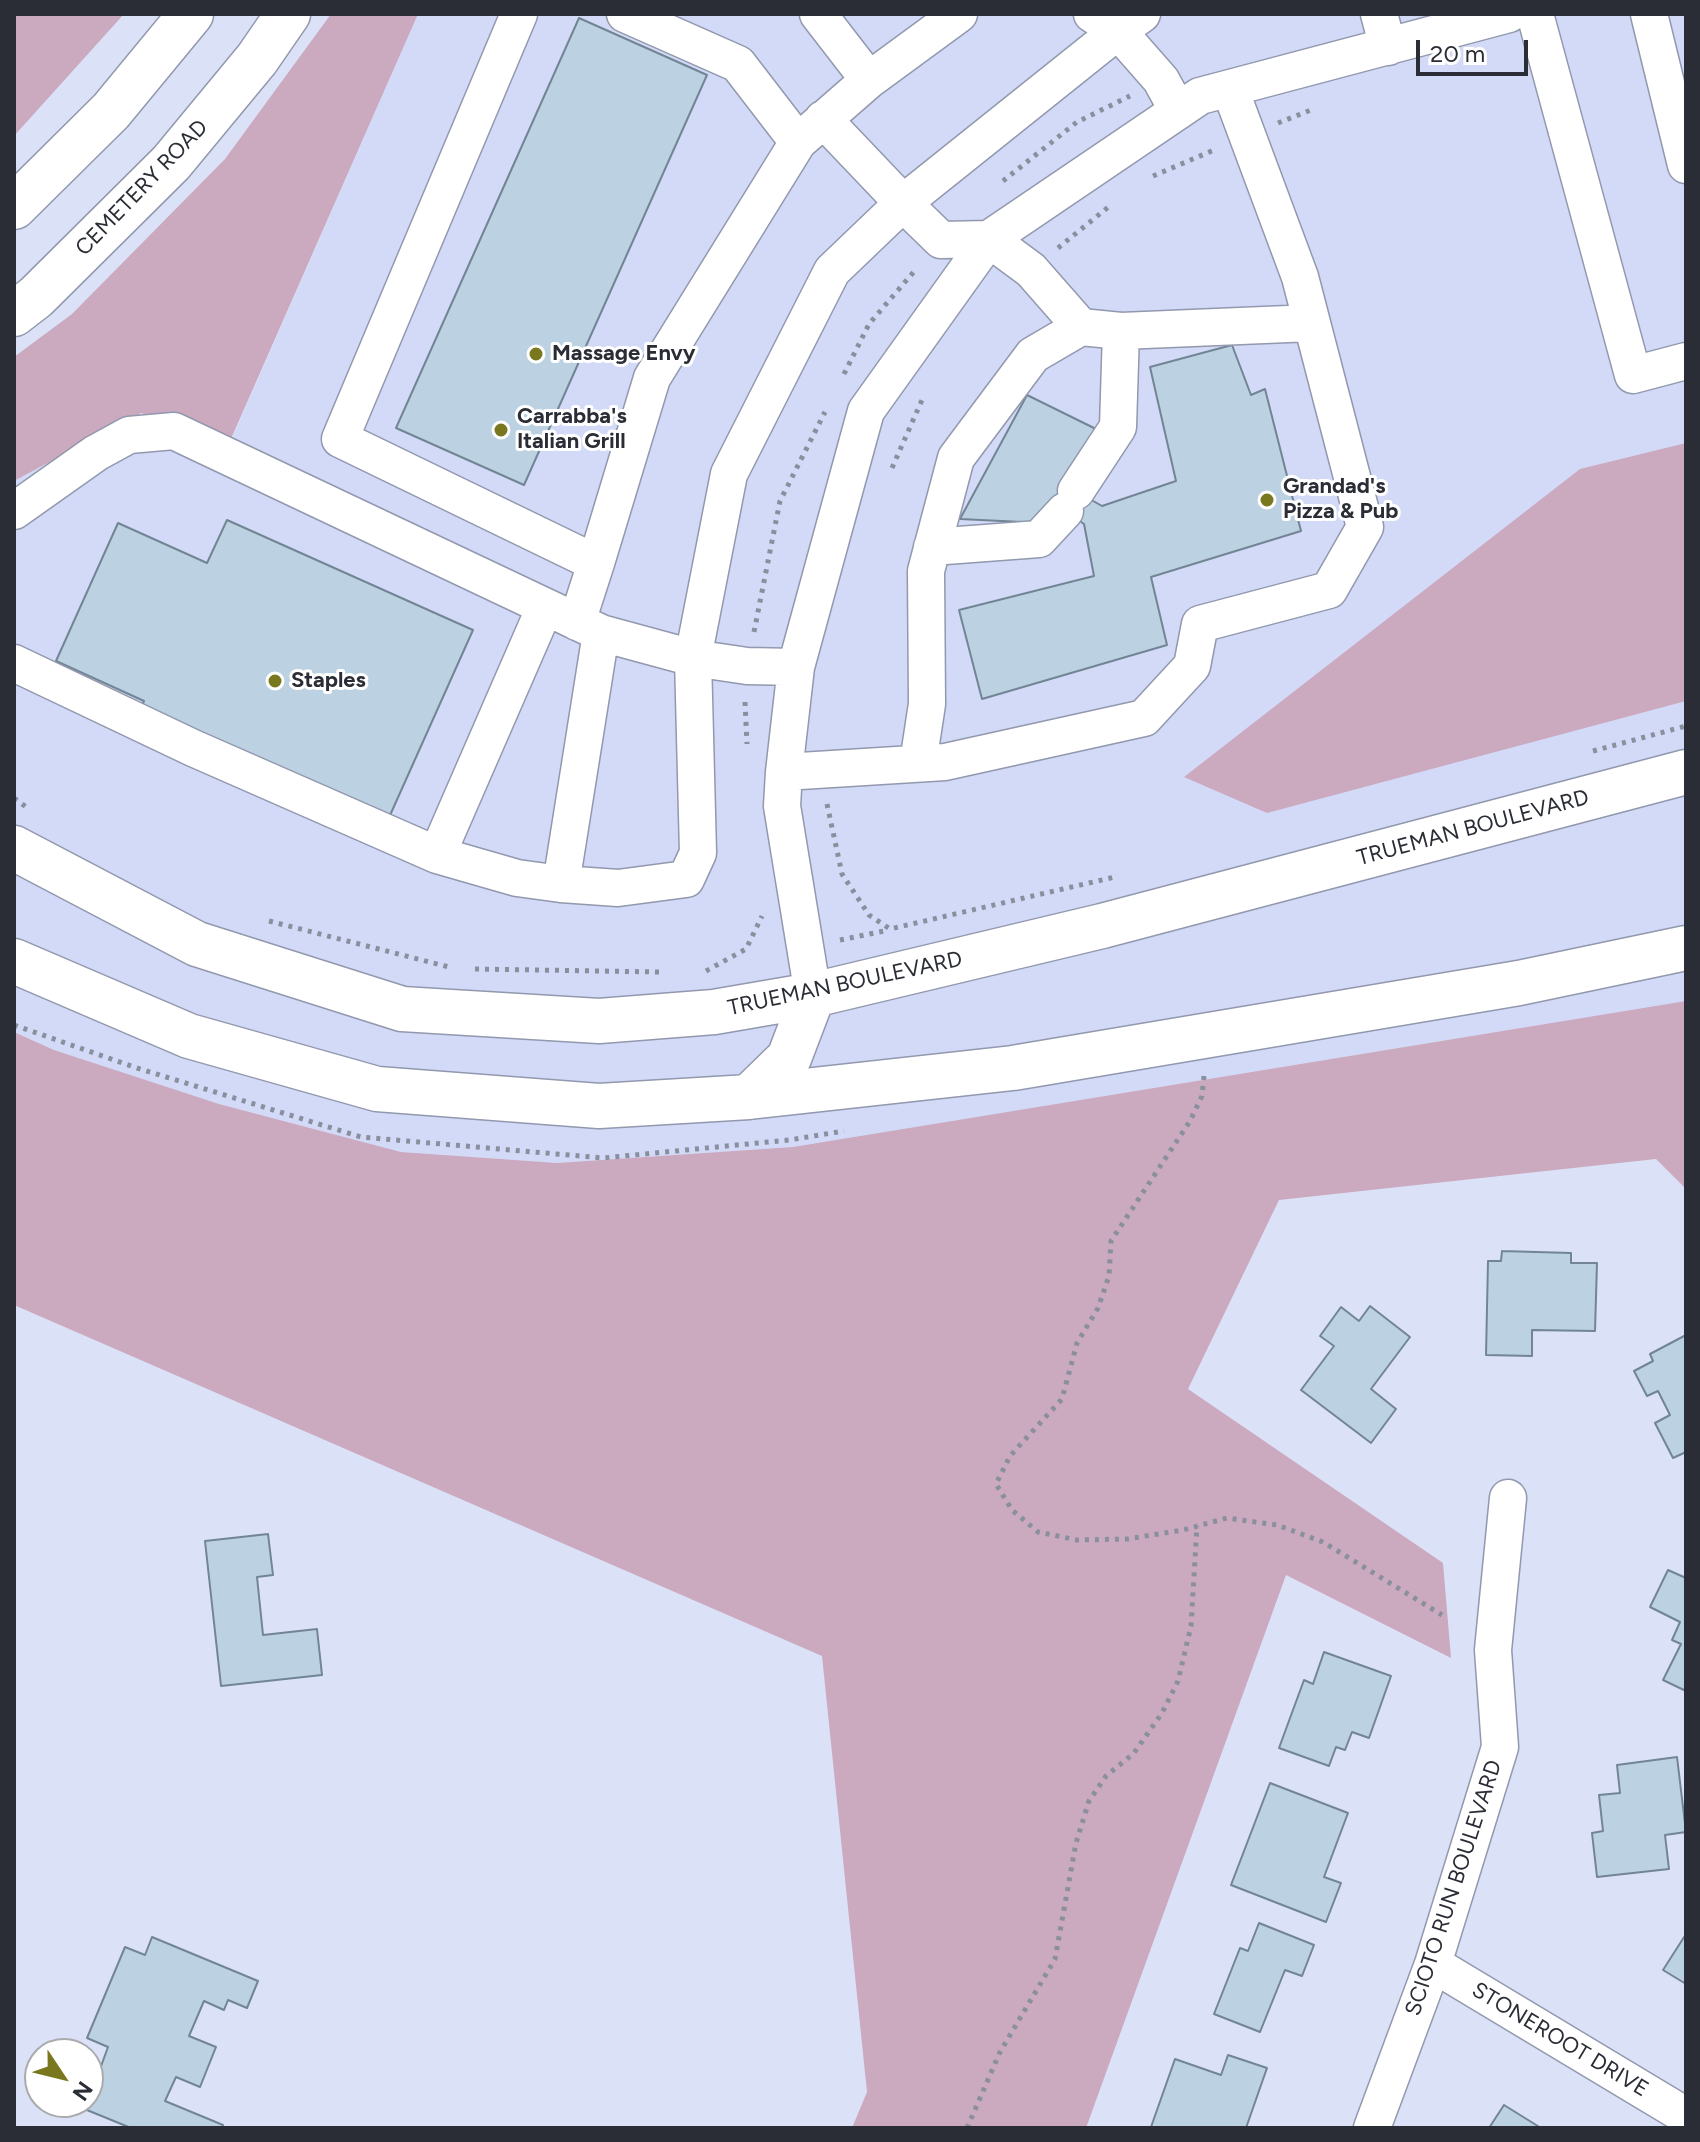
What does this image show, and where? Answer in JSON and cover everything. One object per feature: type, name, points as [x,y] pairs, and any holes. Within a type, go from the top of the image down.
[{"type":"main road","points":[[14,207],[111,111],[191,14]]},
{"type":"main road","name":"CEMETERY ROAD","points":[[14,314],[36,297],[171,163],[257,59],[288,14]]},
{"type":"main road","name":"TRUEMAN BOULEVARD","points":[[14,848],[197,944],[402,1009],[599,1021],[714,1012],[813,995],[1102,926],[1686,772]]},
{"type":"main road","points":[[14,961],[189,1036],[377,1089],[599,1106],[749,1097],[1013,1068],[1519,983],[1686,948]]},
{"type":"main road","points":[[749,1097],[789,1058],[813,995]]},
{"type":"street","points":[[519,14],[340,439],[596,563]]},
{"type":"street","points":[[625,14],[738,64],[810,130],[903,203],[941,240],[989,239],[1031,270],[1081,327]]},
{"type":"street","points":[[818,14],[869,80]]},
{"type":"street","points":[[437,855],[574,621],[596,563],[652,378],[810,130],[869,80],[959,14]]},
{"type":"street","points":[[813,995],[782,806],[784,772],[796,667],[866,411],[989,239],[1200,96],[1230,89],[1383,30],[1509,14]]},
{"type":"street","points":[[1535,14],[1633,375],[1686,361]]},
{"type":"street","points":[[1649,14],[1686,165]]},
{"type":"street","points":[[14,663],[193,748],[437,855],[517,878],[561,884],[618,888],[686,879],[698,853],[693,658],[729,474],[832,271],[903,203],[1117,20],[1161,80],[1178,111]]},
{"type":"street","points":[[784,772],[945,762],[1144,718],[1192,666],[1200,624],[1329,590],[1365,527],[1300,277],[1230,89]]},
{"type":"street","points":[[918,763],[927,704],[926,571],[956,458],[1033,355],[1081,327],[1121,331],[1312,323]]},
{"type":"street","points":[[932,547],[1039,539],[1071,501],[1118,427],[1121,331]]},
{"type":"street","points":[[14,511],[96,453],[129,435],[174,431],[296,486],[574,621],[693,658],[747,666],[796,667]]},
{"type":"street","points":[[561,884],[574,621]]},
{"type":"street","name":"SCIOTO RUN BOULEVARD","points":[[1372,2128],[1433,1964],[1500,1747],[1493,1650],[1508,1498]]},
{"type":"street","name":"STONEROOT DRIVE","points":[[1433,1964],[1686,2116]]},
{"type":"path","points":[[1140,181],[1311,110]]},
{"type":"path","points":[[1031,270],[1116,201]]},
{"type":"path","points":[[887,477],[924,396]]},
{"type":"path","points":[[1581,754],[1686,726]]},
{"type":"path","points":[[828,768],[826,811],[842,874],[869,915],[890,929],[1128,874]]},
{"type":"path","points":[[1205,1072],[1202,1096],[1190,1121],[1111,1241],[1109,1276],[1098,1308],[1077,1343],[1062,1399],[1010,1456],[996,1484],[1012,1510],[1038,1532],[1077,1540],[1127,1539],[1227,1518],[1277,1525],[1323,1542],[1442,1615]]},
{"type":"path","points":[[967,2128],[1000,2052],[1055,1959],[1076,1843],[1089,1801],[1106,1776],[1134,1753],[1162,1713],[1178,1681],[1191,1626],[1197,1526]]},
{"type":"shaded area","points":[[14,14],[124,14],[14,136]]},
{"type":"shaded area","points":[[331,14],[418,14],[230,441],[141,413],[14,481],[14,357],[72,314],[225,159]]},
{"type":"shaded area","points":[[418,14],[1686,14],[1686,1001],[793,1147],[557,1163],[401,1152],[219,1104],[54,1050],[14,1032],[14,481],[141,413],[231,441]]},
{"type":"shaded area","points":[[1686,443],[1686,701],[1267,813],[1184,777],[1580,469]]},
{"type":"shaded area","points":[[1686,1001],[1686,1189],[1656,1159],[1279,1200],[1188,1389],[1443,1563],[1451,1658],[1286,1575],[1086,2128],[852,2128],[867,2092],[822,1656],[14,1305],[14,1032],[54,1050],[219,1104],[401,1152],[557,1163],[793,1147]]},
{"type":"building","points":[[579,18],[707,75],[524,485],[396,428]]},
{"type":"building","points":[[1232,345],[1251,395],[1265,389],[1301,531],[1151,577],[1167,645],[982,699],[959,610],[1094,576],[1084,524],[1053,503],[1043,523],[960,519],[1027,395],[1096,429],[1065,485],[1102,506],[1176,481],[1150,367]]},
{"type":"building","name":"Staples","points":[[227,520],[473,630],[387,822],[139,712],[144,701],[56,661],[118,523],[207,563]]},
{"type":"building","points":[[1502,1251],[1571,1253],[1571,1263],[1597,1263],[1595,1331],[1532,1330],[1532,1356],[1486,1355],[1488,1261],[1501,1261]]},
{"type":"building","points":[[1370,1306],[1410,1337],[1371,1389],[1396,1409],[1371,1443],[1301,1390],[1334,1346],[1320,1336],[1341,1307],[1359,1321]]},
{"type":"building","points":[[1686,1335],[1686,1452],[1673,1458],[1655,1423],[1670,1415],[1658,1391],[1647,1396],[1634,1371],[1653,1361],[1650,1354]]},
{"type":"building","points":[[268,1534],[273,1575],[257,1577],[263,1635],[317,1629],[322,1675],[221,1686],[205,1541]]},
{"type":"building","points":[[1668,1570],[1686,1578],[1686,1691],[1663,1680],[1681,1644],[1672,1640],[1680,1622],[1650,1607]]},
{"type":"building","points":[[1324,1652],[1391,1676],[1369,1738],[1352,1732],[1345,1750],[1336,1747],[1329,1766],[1279,1748],[1304,1680],[1313,1684]]},
{"type":"building","points":[[1677,1757],[1686,1832],[1665,1835],[1669,1869],[1597,1877],[1592,1833],[1603,1831],[1599,1795],[1620,1793],[1617,1765]]},
{"type":"building","points":[[1270,1783],[1348,1813],[1324,1877],[1341,1883],[1326,1922],[1231,1885]]},
{"type":"building","points":[[1259,1923],[1314,1945],[1302,1976],[1285,1970],[1260,2032],[1214,2014],[1240,1948],[1248,1951]]},
{"type":"building","points":[[1686,1934],[1686,1984],[1663,1970]]},
{"type":"building","points":[[152,1937],[258,1981],[247,2008],[228,2000],[224,2010],[204,2001],[189,2036],[216,2047],[200,2087],[176,2077],[165,2101],[223,2125],[222,2128],[131,2128],[104,2117],[104,2058],[108,2047],[104,2045],[104,2038],[87,2038],[125,1947],[145,1955]]},
{"type":"building","points":[[1228,2055],[1267,2068],[1246,2128],[1151,2127],[1175,2059],[1221,2075]]},
{"type":"building","points":[[1504,2105],[1541,2128],[1489,2128]]},
{"type":"place","name":"Massage Envy","points":[[536,354]]},
{"type":"place","name":"Carrabba's Italian Grill","points":[[501,430]]},
{"type":"place","name":"Grandad's Pizza & Pub","points":[[1267,500]]},
{"type":"place","name":"Staples","points":[[275,681]]}]
